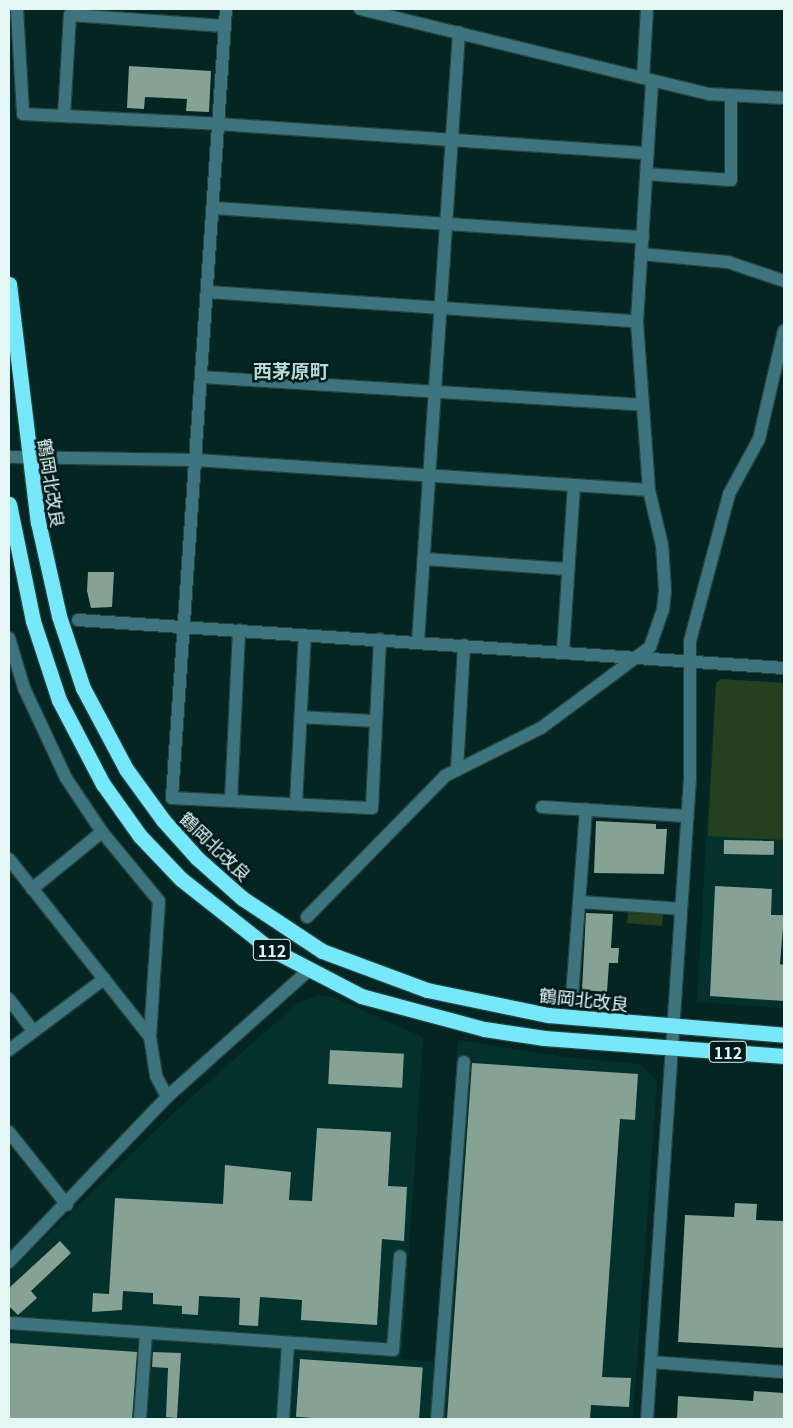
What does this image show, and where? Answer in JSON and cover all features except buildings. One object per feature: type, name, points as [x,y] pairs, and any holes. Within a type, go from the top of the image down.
[{"type":"highway","name":"鶴岡北改良","points":[[9,284],[28,455],[38,522],[57,606],[83,688],[126,769],[163,820],[197,858],[242,898],[322,951],[427,990],[548,1015],[784,1035]]},
{"type":"highway","name":"112","points":[[9,504],[33,621],[59,700],[102,784],[140,836],[182,880],[267,947],[308,971],[361,996],[484,1029],[544,1038],[784,1056]]},
{"type":"street","points":[[17,9],[23,114],[218,124],[647,153]]},
{"type":"street","points":[[226,9],[172,798],[372,808],[380,639]]},
{"type":"street","points":[[360,9],[648,79],[731,96],[784,98]]},
{"type":"street","points":[[307,917],[445,776],[541,728],[650,647],[663,610],[665,590],[662,545],[650,490],[642,405],[638,320],[647,153],[647,9]]},
{"type":"street","points":[[64,116],[70,15],[225,26]]},
{"type":"street","points":[[418,642],[459,32]]},
{"type":"street","points":[[646,174],[731,180],[731,96]]},
{"type":"street","points":[[213,208],[643,237]]},
{"type":"street","points":[[642,254],[728,262],[784,281]]},
{"type":"street","points":[[207,292],[638,320]]},
{"type":"street","points":[[647,1419],[692,744],[690,641],[729,494],[759,439],[784,331]]},
{"type":"street","points":[[202,377],[642,405]]},
{"type":"street","points":[[9,457],[28,455],[196,460],[650,490]]},
{"type":"street","points":[[563,651],[574,485]]},
{"type":"street","points":[[424,559],[568,569]]},
{"type":"street","points":[[78,620],[640,656],[689,662],[784,668]]},
{"type":"street","points":[[231,801],[239,630]]},
{"type":"street","points":[[296,804],[305,634]]},
{"type":"street","points":[[9,638],[24,688],[46,740],[66,778],[102,832],[159,900],[150,1037],[156,1076],[167,1098]]},
{"type":"street","points":[[457,770],[464,645]]},
{"type":"street","points":[[301,717],[376,721]]},
{"type":"street","points":[[542,807],[686,816]]},
{"type":"street","points":[[572,996],[586,810]]},
{"type":"street","points":[[32,889],[102,832]]},
{"type":"street","points":[[9,859],[150,1037]]},
{"type":"street","points":[[579,902],[681,908]]},
{"type":"street","points":[[9,1262],[67,1205],[167,1098],[308,971]]},
{"type":"street","points":[[9,1050],[104,978]]},
{"type":"street","points":[[9,1000],[33,1031]]},
{"type":"street","points":[[437,1419],[464,1062]]},
{"type":"street","points":[[9,1132],[67,1205]]},
{"type":"street","points":[[9,1323],[393,1350],[400,1256]]},
{"type":"street","points":[[140,1419],[146,1333]]},
{"type":"street","points":[[283,1419],[288,1343]]},
{"type":"street","points":[[651,1362],[784,1372]]},
{"type":"shaded area","points":[[721,679],[784,683],[784,1008],[697,1002],[716,683]]},
{"type":"shaded area","points":[[721,679],[784,683],[784,840],[708,836],[716,683]]},
{"type":"shaded area","points":[[628,913],[663,914],[662,926],[627,923]]},
{"type":"shaded area","points":[[319,995],[332,997],[423,1037],[402,1359],[436,1362],[458,1040],[563,1057],[640,1064],[657,1081],[633,1419],[9,1419],[9,1272],[178,1109],[298,1003]]},
{"type":"district","name":"西茅原町","points":[[291,370]]}]
